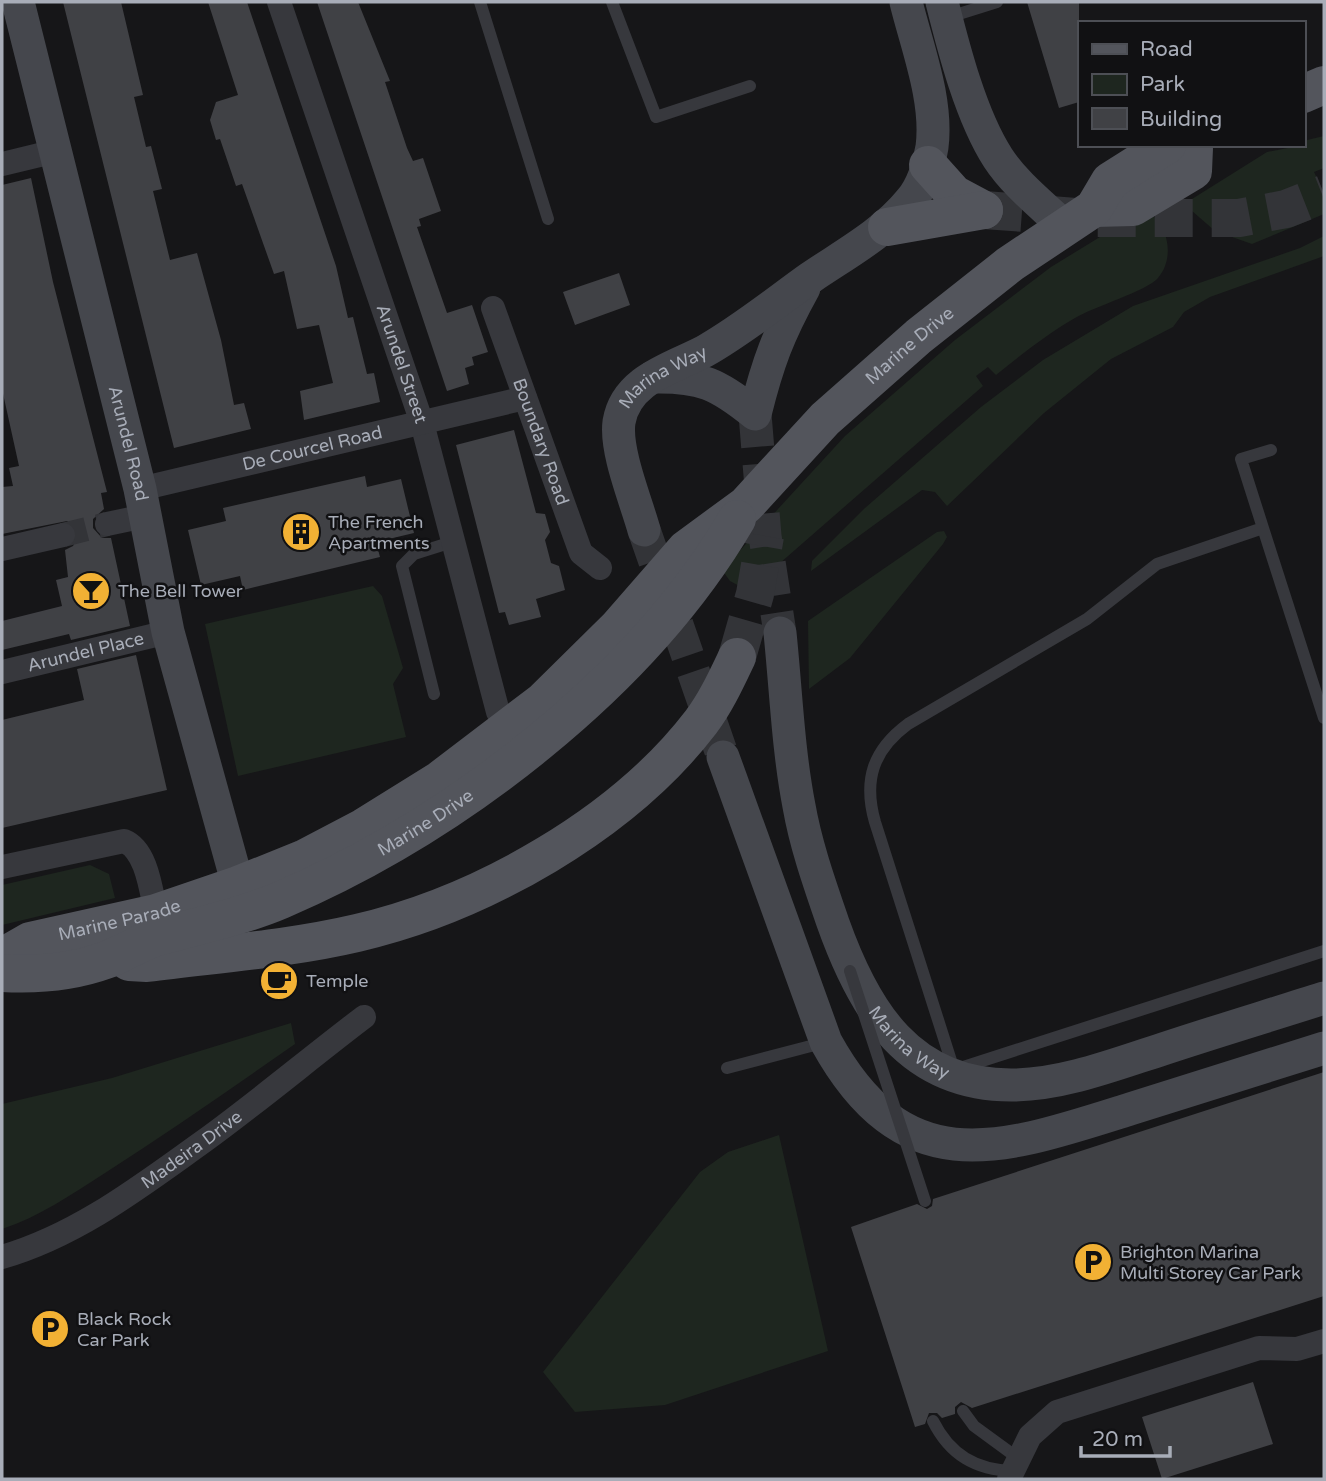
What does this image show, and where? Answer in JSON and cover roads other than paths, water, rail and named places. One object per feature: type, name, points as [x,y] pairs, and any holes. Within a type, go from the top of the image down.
[{"type":"main road","points":[[1305,93],[1324,85]]},
{"type":"main road","points":[[1079,217],[1133,207],[1193,171],[1186,147]]},
{"type":"main road","points":[[887,227],[984,209],[954,194],[928,165]]},
{"type":"main road","name":"Marine Drive","points":[[2,973],[37,975],[106,960],[139,943],[277,901],[326,880],[464,800],[560,724],[634,652],[709,567],[746,505],[825,419],[919,336],[1010,264],[1079,217]]},
{"type":"main road","name":"Marine Drive","points":[[238,885],[303,859],[364,827],[438,781],[509,730],[543,701],[618,627],[686,548],[746,505]]},
{"type":"main road","points":[[106,960],[147,963],[356,933],[403,921],[482,890],[565,843],[644,782],[702,720],[720,693],[737,657]]},
{"type":"main road","name":"Marine Parade","points":[[2,957],[30,941],[156,913],[238,885]]},
{"type":"street","name":"Arundel Road","points":[[18,2],[142,502],[168,632],[238,885]]},
{"type":"street","name":"Arundel Street","points":[[279,2],[422,423],[498,712],[509,730]]},
{"type":"street","name":"Marina Way","points":[[644,530],[618,436],[625,404],[650,377],[706,350],[887,227],[913,198],[928,165],[932,112],[906,2]]},
{"type":"street","points":[[944,10],[982,129],[998,158],[1014,178],[1079,217]]},
{"type":"street","points":[[2,164],[56,150]]},
{"type":"street","name":"Marina Way","points":[[650,377],[705,380],[724,389],[755,414],[778,335],[810,279]]},
{"type":"street","name":"Boundary Road","points":[[493,308],[580,553],[600,568]]},
{"type":"street","name":"De Courcel Road","points":[[107,524],[142,502],[422,423],[525,398]]},
{"type":"street","points":[[2,549],[63,535]]},
{"type":"street","name":"Arundel Place","points":[[2,672],[168,632]]},
{"type":"street","name":"Marina Way","points":[[780,633],[799,807],[821,888],[850,971],[884,1026],[914,1055],[943,1072],[997,1084],[1026,1084],[1072,1076],[1324,998]]},
{"type":"street","points":[[723,757],[826,1042],[852,1084],[875,1110],[896,1125],[933,1140],[991,1146],[1046,1135],[1324,1048]]},
{"type":"street","points":[[2,867],[124,841],[132,845],[140,856],[156,913]]},
{"type":"street","name":"Madeira Drive","points":[[2,1257],[69,1230],[142,1188],[268,1095],[364,1017]]},
{"type":"street","points":[[1014,1470],[1038,1426],[1057,1412],[1259,1348],[1297,1349],[1324,1340]]},
{"type":"lane","points":[[480,2],[548,219]]},
{"type":"lane","points":[[612,2],[656,117],[750,86]]},
{"type":"lane","points":[[944,10],[997,2]]},
{"type":"lane","points":[[1270,450],[1241,459],[1324,718]]},
{"type":"lane","points":[[1263,528],[1157,564],[1087,619],[908,724],[888,740],[876,756],[869,781],[870,804],[954,1070],[1324,951]]},
{"type":"lane","points":[[434,694],[402,566],[414,554],[452,542]]},
{"type":"lane","points":[[850,971],[925,1202]]},
{"type":"lane","points":[[727,1068],[826,1042]]},
{"type":"lane","points":[[963,1410],[1014,1470]]},
{"type":"lane","points":[[933,1421],[942,1438],[969,1462],[988,1471],[1014,1470]]},
{"type":"tunnel","points":[[984,210],[1091,218],[1239,218],[1286,209],[1324,194]]},
{"type":"tunnel","points":[[755,414],[765,536],[780,633]]},
{"type":"tunnel","points":[[63,535],[107,524]]},
{"type":"tunnel","points":[[644,530],[723,757]]},
{"type":"tunnel","points":[[737,657],[755,594],[765,536]]},
{"type":"place","name":"The French Apartments","points":[[301,532]]},
{"type":"place","name":"The Bell Tower","points":[[91,591]]},
{"type":"place","name":"Temple","points":[[279,981]]},
{"type":"place","name":"Brighton Marina Multi Storey Car Park","points":[[1093,1262]]},
{"type":"place","name":"Black Rock Car Park","points":[[50,1329]]}]
